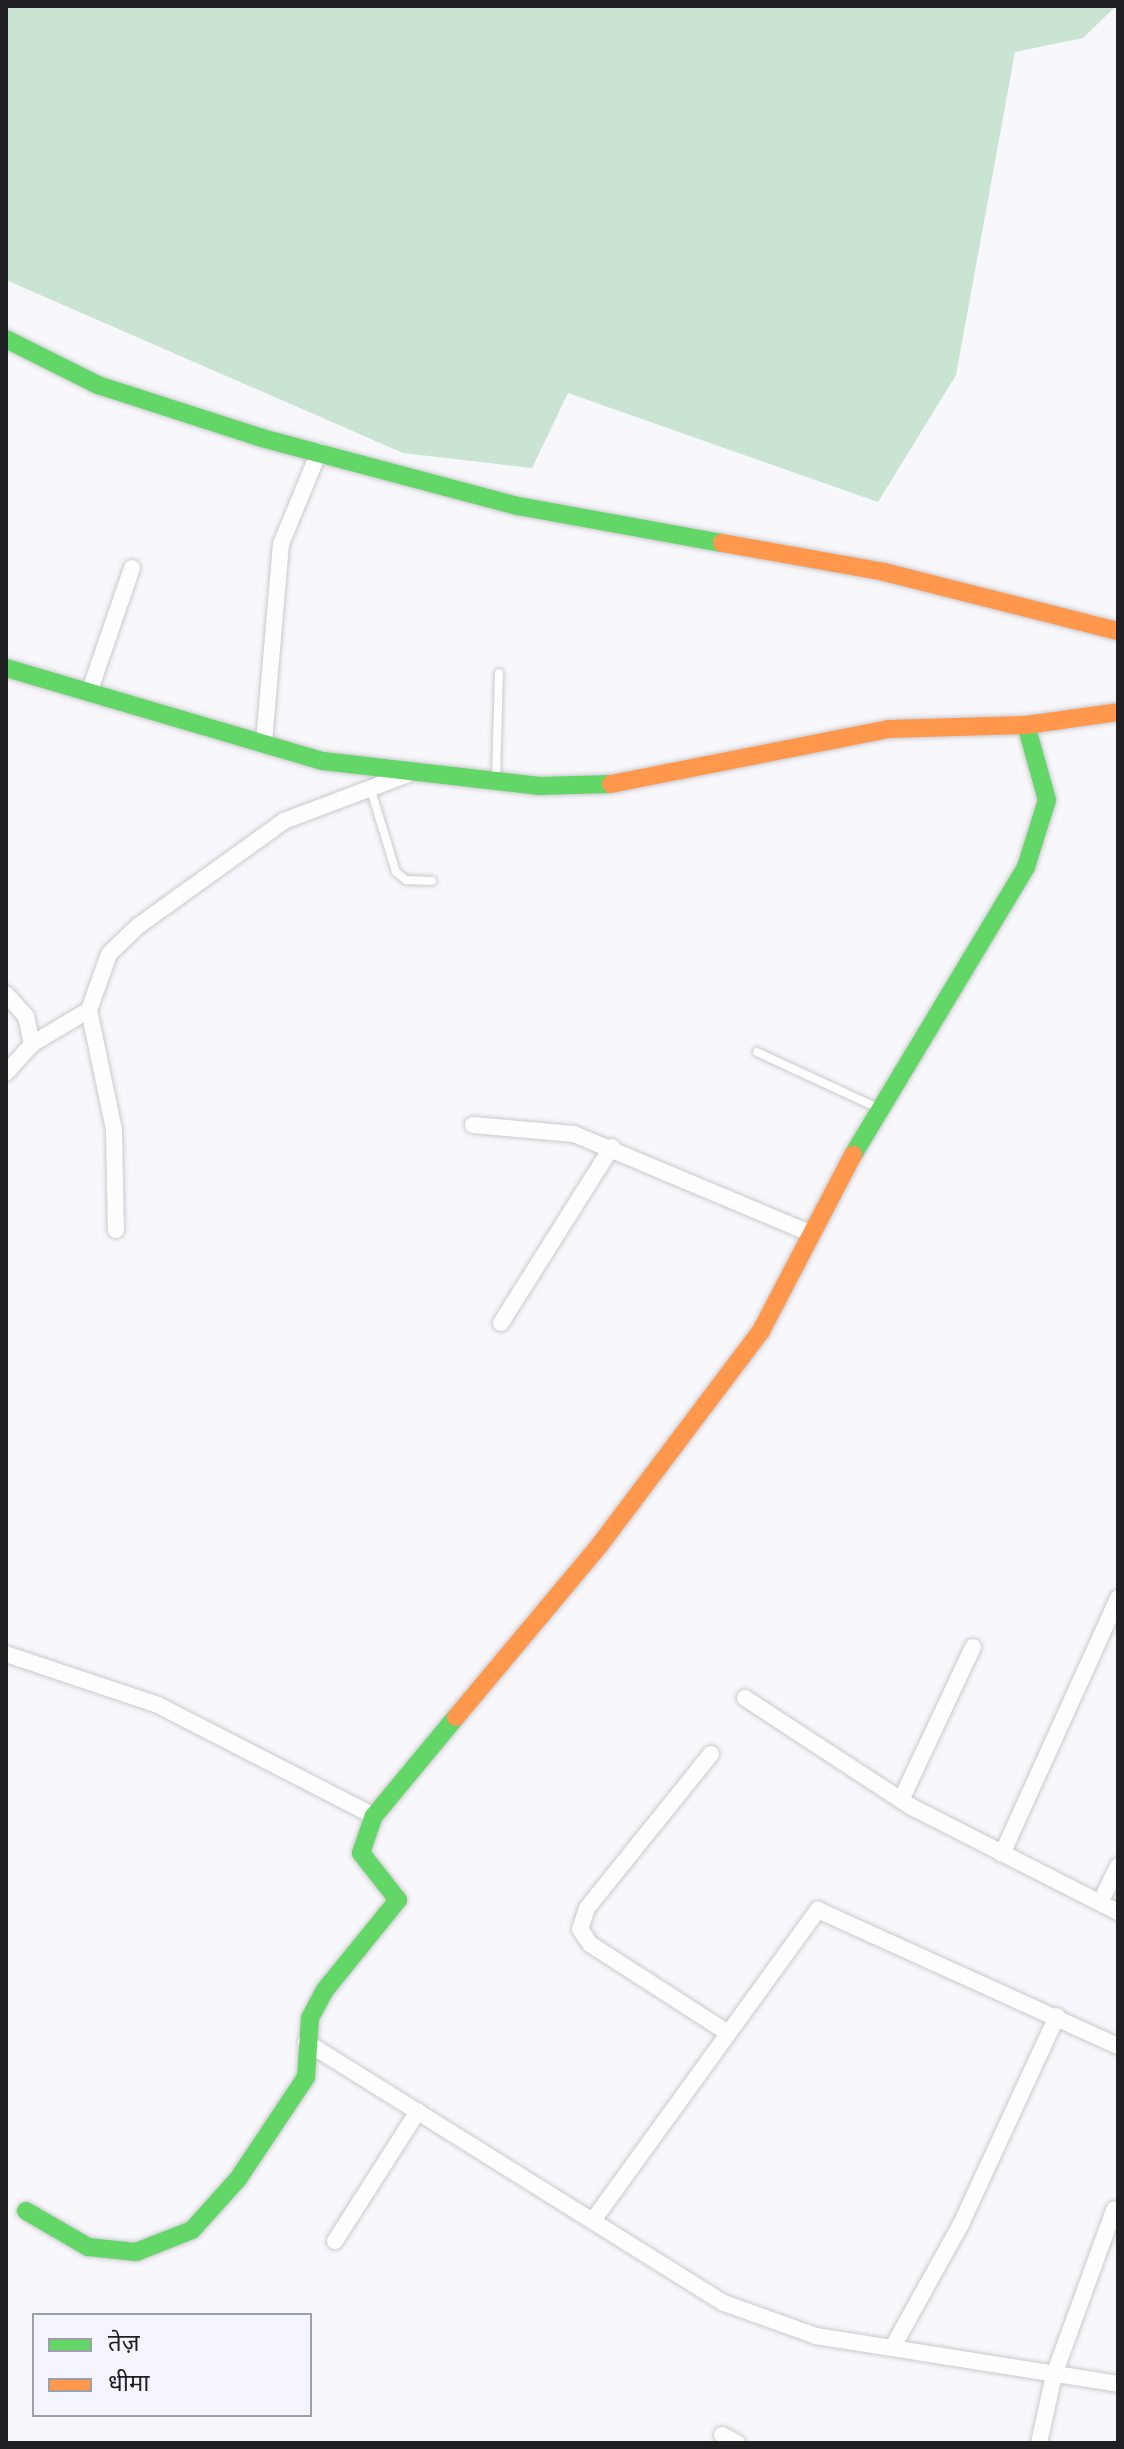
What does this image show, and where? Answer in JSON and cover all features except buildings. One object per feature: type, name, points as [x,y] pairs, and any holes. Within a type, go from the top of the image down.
[{"type":"street","points":[[6,339],[98,385],[319,452],[518,506],[884,572],[1118,631]]},
{"type":"street","points":[[264,742],[281,544],[319,452]]},
{"type":"street","points":[[90,690],[132,568]]},
{"type":"street","points":[[6,668],[264,742],[406,775],[496,782],[612,784],[888,729],[1026,725],[1118,712]]},
{"type":"street","points":[[26,2211],[88,2247],[110,2250],[157,2248],[192,2230],[238,2179],[306,2077],[306,2042],[325,1990],[398,1900],[361,1853],[374,1816],[687,1434],[778,1306],[809,1233],[1041,834],[1047,800],[1026,725]]},
{"type":"street","points":[[116,1230],[114,1130],[89,1010],[109,954],[138,926],[284,821],[370,786],[406,775]]},
{"type":"street","points":[[6,994],[26,1016],[32,1044]]},
{"type":"street","points":[[6,1073],[32,1044],[89,1010]]},
{"type":"street","points":[[473,1125],[574,1134],[612,1147],[809,1233]]},
{"type":"street","points":[[501,1323],[612,1147]]},
{"type":"street","points":[[1002,1854],[1118,1598]]},
{"type":"street","points":[[901,1800],[973,1647]]},
{"type":"street","points":[[6,1654],[158,1705],[374,1816]]},
{"type":"street","points":[[745,1698],[901,1800],[1118,1912]]},
{"type":"street","points":[[711,1754],[587,1908],[580,1929],[590,1944],[725,2031]]},
{"type":"street","points":[[1101,1901],[1118,1866]]},
{"type":"street","points":[[594,2219],[807,1918],[825,1910],[1118,2046]]},
{"type":"street","points":[[895,2343],[961,2224],[1057,2016]]},
{"type":"street","points":[[306,2042],[594,2219],[703,2292],[758,2317],[816,2336],[895,2343],[1054,2375],[1118,2384]]},
{"type":"street","points":[[335,2241],[418,2111]]},
{"type":"street","points":[[1039,2443],[1054,2375],[1114,2210]]},
{"type":"lane","points":[[496,782],[499,673]]},
{"type":"lane","points":[[370,786],[396,872],[432,881]]},
{"type":"lane","points":[[757,1052],[880,1110]]},
{"type":"green space","points":[[6,6],[1116,6],[1083,38],[1015,52],[956,375],[878,502],[568,393],[532,468],[403,453],[6,280]]},
{"type":"traffic: fast","points":[[6,339],[98,385],[262,438],[518,506],[722,543]]},
{"type":"traffic: fast","points":[[6,668],[323,761],[540,786],[611,784]]},
{"type":"traffic: fast","points":[[853,1155],[1026,867],[1047,800],[1026,725]]},
{"type":"traffic: fast","points":[[26,2211],[88,2247],[136,2252],[192,2230],[238,2179],[306,2077],[310,2018],[325,1990],[398,1900],[361,1853],[374,1816],[456,1717]]},
{"type":"traffic: slow","points":[[722,543],[884,572],[1118,631]]},
{"type":"traffic: slow","points":[[611,784],[888,729],[1026,725],[1118,712]]},
{"type":"traffic: slow","points":[[456,1717],[599,1546],[761,1331],[853,1155]]}]
